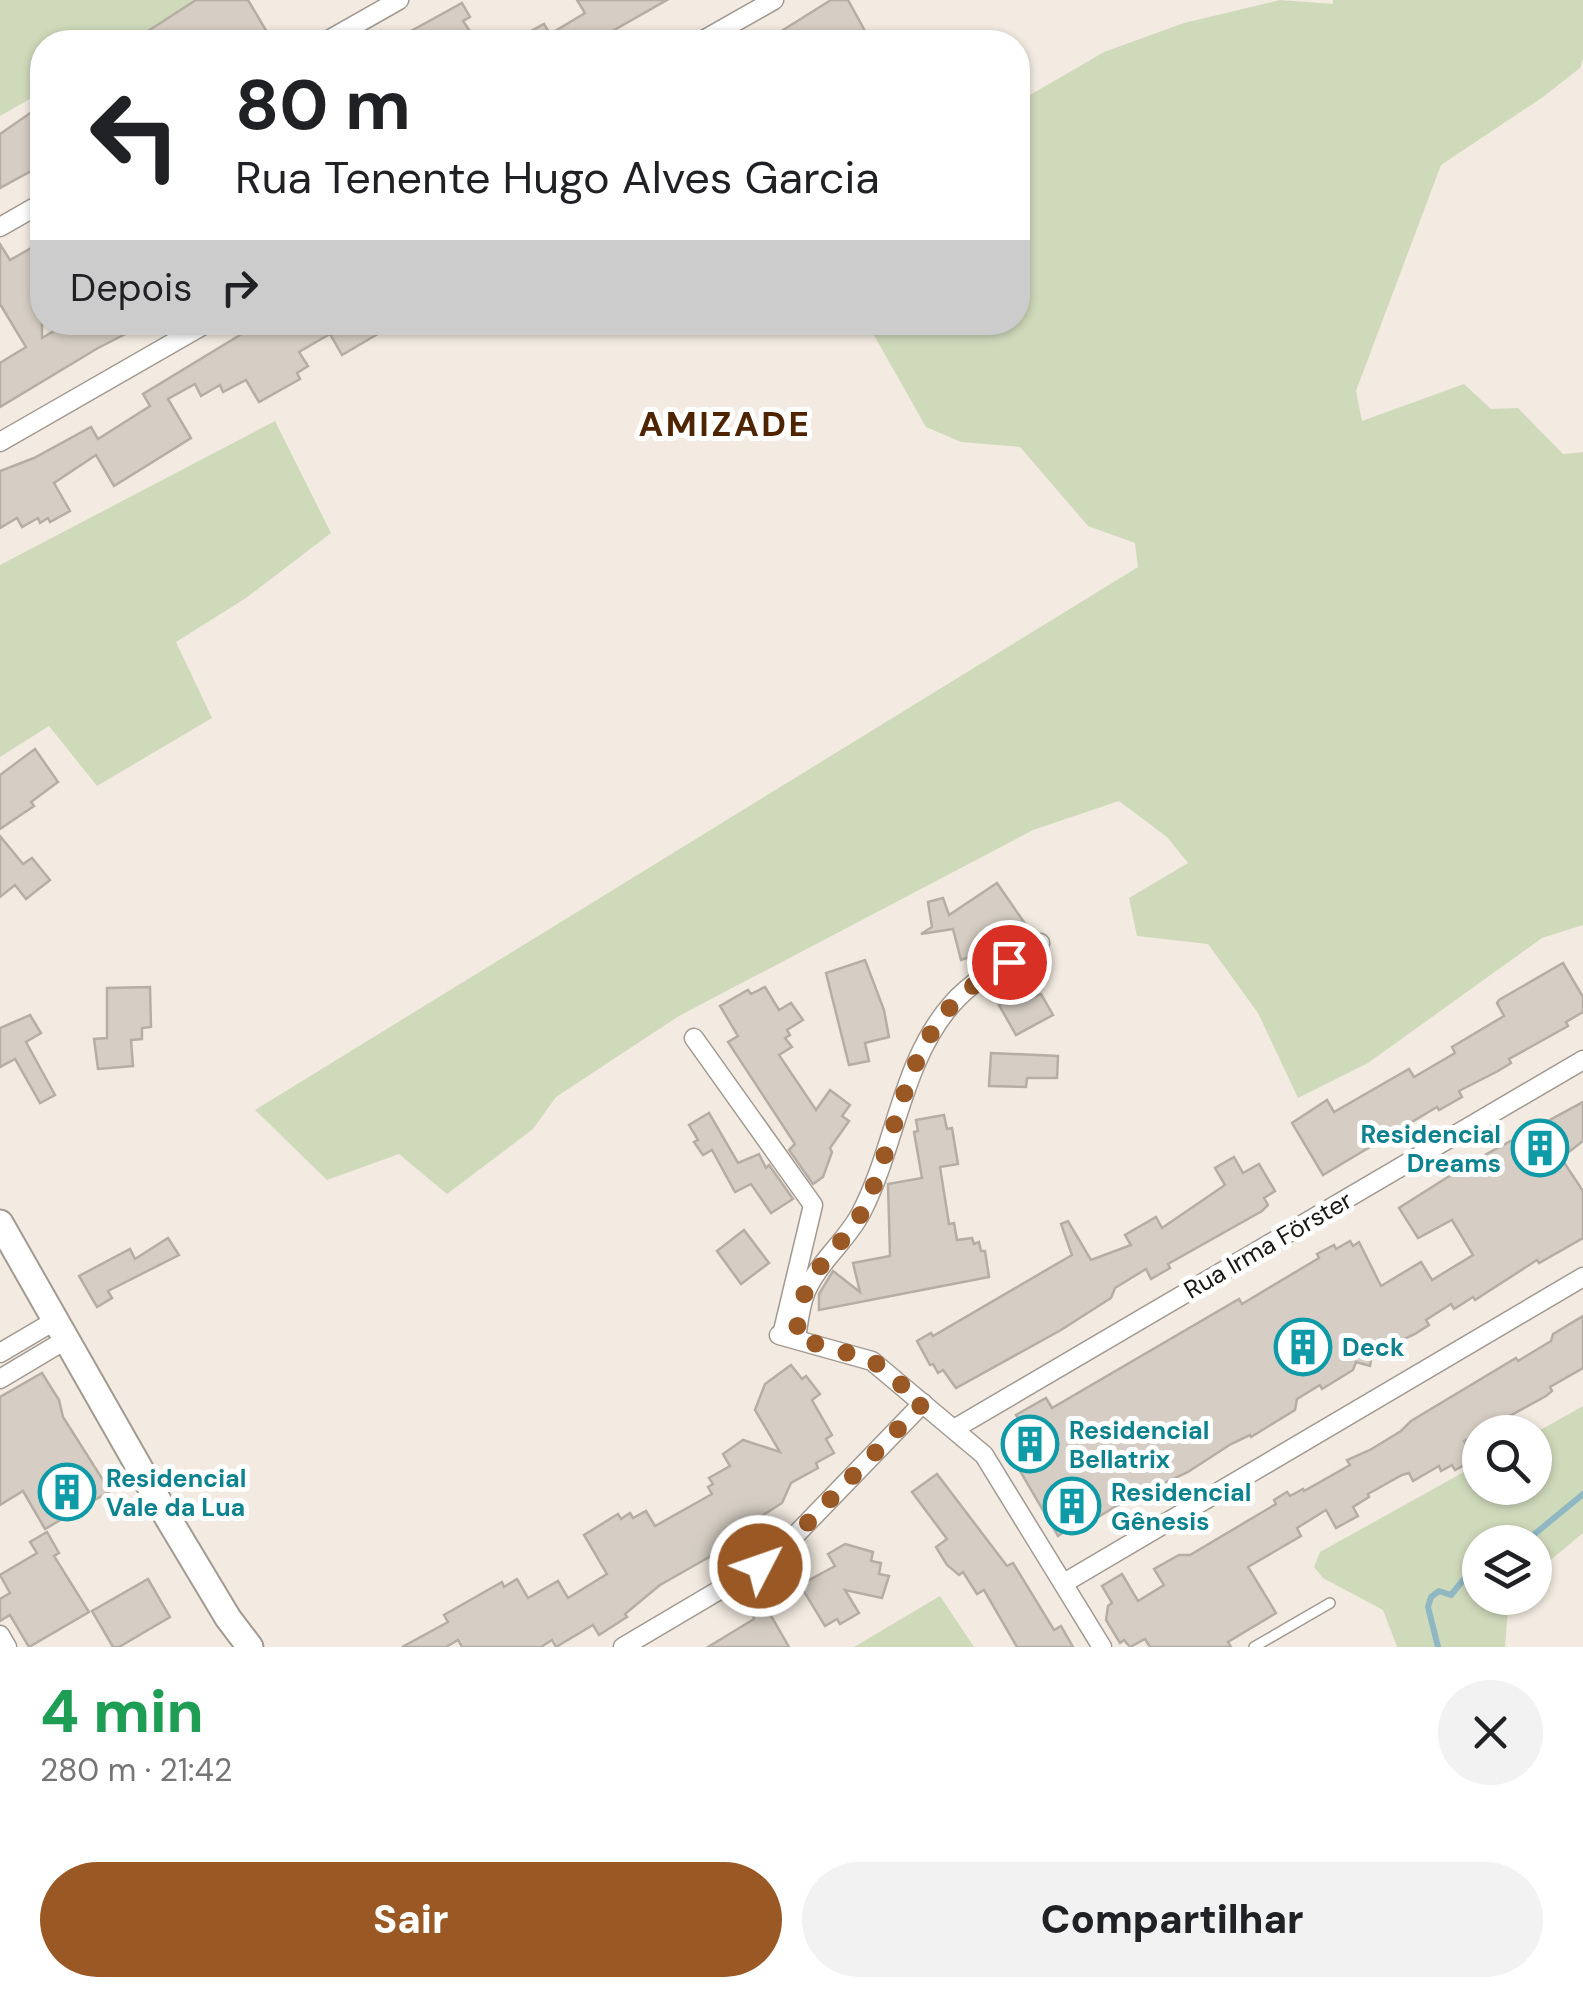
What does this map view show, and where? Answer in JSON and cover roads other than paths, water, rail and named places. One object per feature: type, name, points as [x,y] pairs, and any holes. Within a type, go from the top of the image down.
[{"type":"main road","points":[[0,1223],[204,1580],[250,1647]]},
{"type":"street","points":[[346,30],[400,0]]},
{"type":"street","points":[[721,30],[774,0]]},
{"type":"street","points":[[0,227],[30,210]]},
{"type":"street","points":[[0,442],[186,335]]},
{"type":"street","points":[[786,1336],[808,1285],[863,1210],[894,1120],[928,1043],[951,1005],[978,980],[1040,943]]},
{"type":"street","points":[[694,1038],[813,1205],[786,1336]]},
{"type":"street","name":"Rua Irma Förster","points":[[954,1429],[1583,1060]]},
{"type":"street","points":[[1064,1583],[1583,1277]]},
{"type":"street","points":[[0,1353],[61,1330]]},
{"type":"street","points":[[0,1378],[61,1330]]},
{"type":"street","points":[[786,1336],[872,1360],[990,1464],[1102,1647]]},
{"type":"street","points":[[623,1647],[781,1550],[923,1403]]},
{"type":"street","points":[[0,1635],[7,1647]]},
{"type":"lane","points":[[1254,1647],[1330,1603]]},
{"type":"waterway","points":[[1546,1525],[1583,1494]]},
{"type":"waterway","points":[[1438,1647],[1428,1607],[1431,1597],[1439,1591],[1451,1595],[1462,1581]]},
{"type":"place","name":"Residencial Dreams","points":[[1540,1148]]},
{"type":"place","name":"Deck","points":[[1303,1347]]},
{"type":"place","name":"Residencial Bellatrix","points":[[1030,1444]]},
{"type":"place","name":"Residencial Vale da Lua","points":[[67,1492]]},
{"type":"place","name":"Residencial Gênesis","points":[[1072,1506]]},
{"type":"district","name":"AMIZADE","points":[[725,424]]}]
